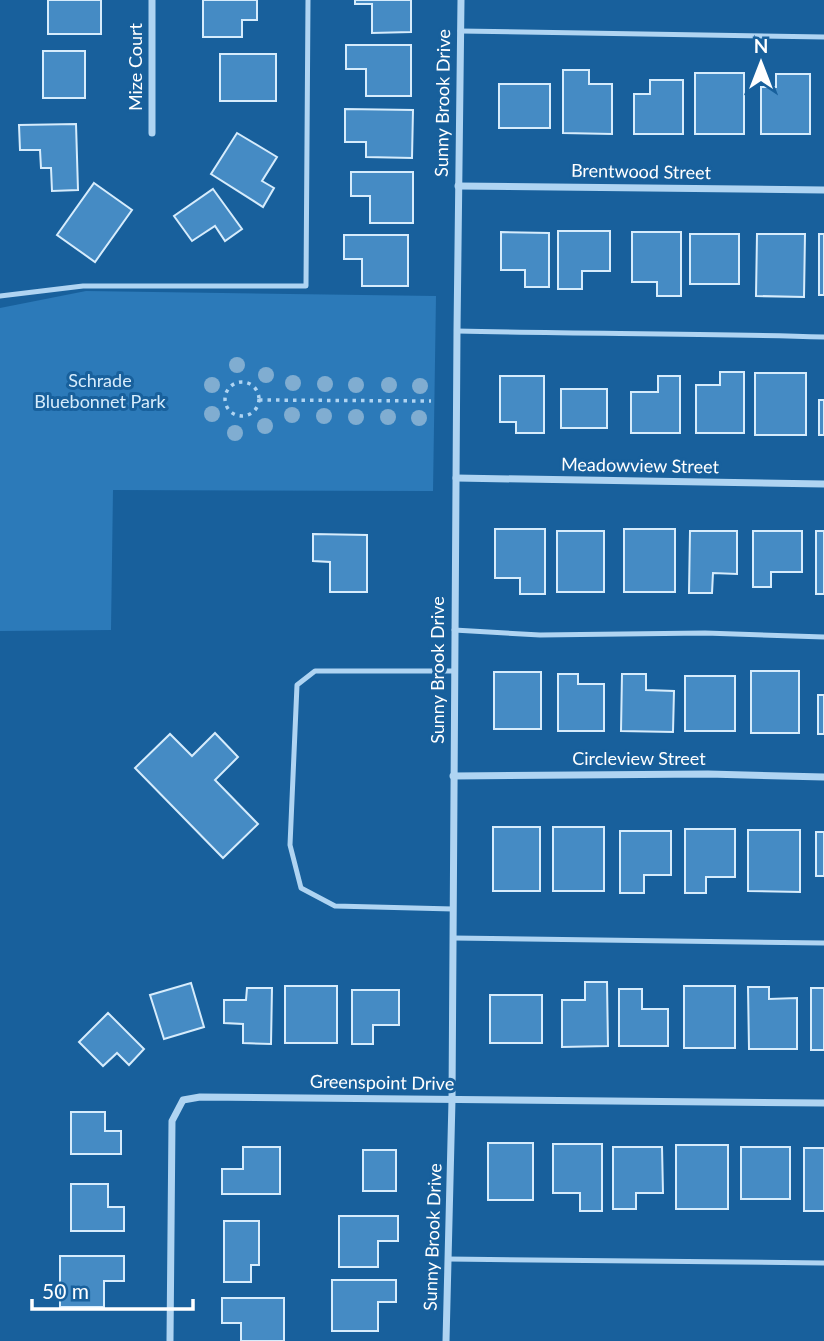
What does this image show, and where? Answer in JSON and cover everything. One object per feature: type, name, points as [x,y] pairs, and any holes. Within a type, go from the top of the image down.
[{"type":"street","name":"Mize Court","points":[[152,0],[152,133]]},
{"type":"street","name":"Sunny Brook Drive","points":[[446,1341],[452,1100],[461,0]]},
{"type":"street","name":"Brentwood Street","points":[[458,186],[824,190]]},
{"type":"street","name":"Meadowview Street","points":[[456,478],[824,485]]},
{"type":"street","name":"Circleview Street","points":[[453,776],[708,774],[824,777]]},
{"type":"street","name":"Greenspoint Drive","points":[[170,1341],[172,1121],[183,1100],[200,1097],[824,1103]]},
{"type":"lane","points":[[0,296],[83,286],[306,286],[309,0]]},
{"type":"lane","points":[[460,31],[824,37]]},
{"type":"lane","points":[[457,331],[824,337]]},
{"type":"lane","points":[[454,630],[540,635],[705,633],[824,637]]},
{"type":"lane","points":[[453,909],[335,906],[301,888],[290,845],[297,685],[315,671],[454,671]]},
{"type":"lane","points":[[453,937],[824,943]]},
{"type":"lane","points":[[448,1259],[824,1264]]},
{"type":"path","points":[[241,382],[247,382],[256,388],[259,400],[255,410],[245,416],[229,411],[224,401],[227,390],[235,383],[241,382]]},
{"type":"path","points":[[259,400],[431,401]]},
{"type":"green space","name":"Schrade Bluebonnet Park","points":[[86,291],[436,296],[433,491],[113,490],[111,630],[0,631],[0,308]]},
{"type":"building","points":[[48,0],[101,0],[101,34],[48,34]]},
{"type":"building","points":[[203,0],[257,0],[257,20],[242,20],[242,37],[203,37]]},
{"type":"building","points":[[355,0],[411,0],[411,32],[372,33],[372,4],[355,4]]},
{"type":"building","points":[[346,45],[411,45],[411,96],[366,96],[366,69],[346,69]]},
{"type":"building","points":[[43,51],[85,51],[85,98],[43,98]]},
{"type":"building","points":[[220,54],[276,54],[276,101],[220,101]]},
{"type":"building","points":[[563,70],[589,70],[589,84],[612,84],[612,134],[563,133]]},
{"type":"building","points":[[695,73],[744,73],[744,134],[695,134]]},
{"type":"building","points":[[776,74],[810,74],[810,134],[761,134],[761,87],[776,87]]},
{"type":"building","points":[[650,80],[683,80],[683,134],[634,134],[634,94],[650,94]]},
{"type":"building","points":[[499,84],[550,84],[550,128],[499,128]]},
{"type":"building","points":[[345,109],[413,110],[412,158],[366,157],[366,142],[345,142]]},
{"type":"building","points":[[76,124],[78,190],[52,191],[51,168],[41,168],[40,150],[20,150],[19,125]]},
{"type":"building","points":[[237,133],[277,157],[262,181],[274,188],[263,207],[211,174]]},
{"type":"building","points":[[351,172],[413,172],[413,223],[370,223],[370,196],[351,196]]},
{"type":"building","points":[[94,183],[132,210],[95,262],[57,235]]},
{"type":"building","points":[[213,189],[242,229],[225,241],[215,226],[192,241],[174,216]]},
{"type":"building","points":[[558,231],[610,231],[610,271],[582,271],[582,289],[558,289]]},
{"type":"building","points":[[501,232],[549,233],[549,287],[525,287],[525,270],[501,270]]},
{"type":"building","points":[[632,232],[681,232],[681,296],[657,296],[657,282],[632,282]]},
{"type":"building","points":[[690,234],[739,234],[739,284],[690,284]]},
{"type":"building","points":[[757,234],[805,234],[804,297],[756,296]]},
{"type":"building","points":[[819,234],[824,234],[824,295],[819,295]]},
{"type":"building","points":[[344,235],[408,235],[408,286],[362,286],[362,259],[344,259]]},
{"type":"building","points":[[720,372],[744,372],[744,433],[696,433],[696,385],[720,385]]},
{"type":"building","points":[[755,373],[806,373],[806,435],[755,435]]},
{"type":"building","points":[[500,376],[544,376],[544,433],[516,433],[516,422],[500,422]]},
{"type":"building","points":[[658,376],[680,376],[680,433],[631,433],[631,392],[658,392]]},
{"type":"building","points":[[561,389],[607,389],[607,428],[561,428]]},
{"type":"building","points":[[819,400],[824,400],[824,435],[819,435]]},
{"type":"building","points":[[495,529],[545,529],[545,594],[520,594],[520,578],[495,578]]},
{"type":"building","points":[[624,529],[675,529],[675,592],[624,592]]},
{"type":"building","points":[[557,531],[604,531],[604,592],[557,592]]},
{"type":"building","points":[[690,531],[737,531],[737,574],[713,573],[712,593],[689,593]]},
{"type":"building","points":[[753,531],[802,531],[802,572],[771,572],[771,587],[753,587]]},
{"type":"building","points":[[816,531],[824,531],[824,594],[816,594]]},
{"type":"building","points":[[313,534],[367,535],[367,592],[330,592],[330,562],[313,561]]},
{"type":"building","points":[[751,671],[799,671],[799,733],[751,733]]},
{"type":"building","points":[[494,672],[541,672],[541,729],[494,729]]},
{"type":"building","points":[[558,674],[578,674],[578,684],[604,684],[604,731],[558,731]]},
{"type":"building","points":[[622,674],[646,674],[646,690],[674,691],[673,732],[621,731]]},
{"type":"building","points":[[685,676],[735,676],[735,731],[685,731]]},
{"type":"building","points":[[818,695],[824,695],[824,734],[818,734]]},
{"type":"building","points":[[215,733],[238,757],[215,780],[258,824],[223,858],[135,768],[170,734],[192,756]]},
{"type":"building","points":[[493,827],[540,827],[540,891],[493,891]]},
{"type":"building","points":[[553,827],[604,827],[604,891],[553,891]]},
{"type":"building","points":[[685,829],[735,829],[735,877],[706,877],[706,893],[685,893]]},
{"type":"building","points":[[748,830],[800,830],[800,892],[748,891]]},
{"type":"building","points":[[620,831],[671,831],[671,875],[644,875],[644,893],[620,893]]},
{"type":"building","points":[[816,832],[824,832],[824,876],[816,876]]},
{"type":"building","points":[[585,982],[607,982],[608,1046],[562,1047],[562,1000],[585,1000]]},
{"type":"building","points":[[191,983],[204,1027],[164,1039],[150,995]]},
{"type":"building","points":[[285,986],[337,986],[337,1043],[285,1043]]},
{"type":"building","points":[[684,986],[735,986],[735,1048],[684,1048]]},
{"type":"building","points":[[748,987],[769,987],[769,999],[797,998],[797,1049],[749,1049]]},
{"type":"building","points":[[247,988],[272,988],[271,1044],[243,1043],[243,1024],[224,1023],[224,1000],[246,1000]]},
{"type":"building","points":[[811,988],[824,988],[824,1050],[811,1050]]},
{"type":"building","points":[[619,989],[642,989],[642,1009],[668,1009],[668,1046],[619,1046]]},
{"type":"building","points":[[352,990],[399,990],[399,1025],[373,1025],[373,1044],[352,1044]]},
{"type":"building","points":[[490,995],[542,995],[542,1043],[490,1043]]},
{"type":"building","points":[[108,1013],[144,1049],[129,1065],[117,1053],[103,1066],[79,1042]]},
{"type":"building","points":[[71,1112],[105,1112],[105,1131],[121,1131],[121,1154],[71,1154]]},
{"type":"building","points":[[488,1143],[533,1143],[533,1200],[488,1200]]},
{"type":"building","points":[[553,1144],[602,1144],[602,1211],[580,1211],[580,1193],[553,1193]]},
{"type":"building","points":[[676,1145],[728,1145],[728,1209],[676,1209]]},
{"type":"building","points":[[243,1147],[280,1147],[280,1194],[222,1194],[222,1169],[243,1169]]},
{"type":"building","points":[[613,1147],[662,1147],[663,1193],[636,1193],[636,1209],[613,1209]]},
{"type":"building","points":[[741,1147],[790,1147],[790,1199],[741,1199]]},
{"type":"building","points":[[804,1148],[824,1148],[824,1211],[804,1211]]},
{"type":"building","points":[[363,1150],[396,1150],[396,1191],[363,1191]]},
{"type":"building","points":[[71,1184],[108,1184],[108,1207],[124,1207],[124,1231],[71,1231]]},
{"type":"building","points":[[339,1216],[398,1216],[398,1241],[378,1241],[378,1267],[339,1267]]},
{"type":"building","points":[[224,1221],[259,1221],[259,1265],[251,1265],[251,1282],[224,1282]]},
{"type":"building","points":[[60,1256],[124,1256],[124,1281],[104,1281],[104,1307],[60,1307]]},
{"type":"building","points":[[332,1280],[396,1280],[396,1302],[378,1302],[378,1331],[332,1331]]},
{"type":"building","points":[[222,1298],[284,1298],[284,1341],[241,1341],[241,1323],[222,1323]]}]
